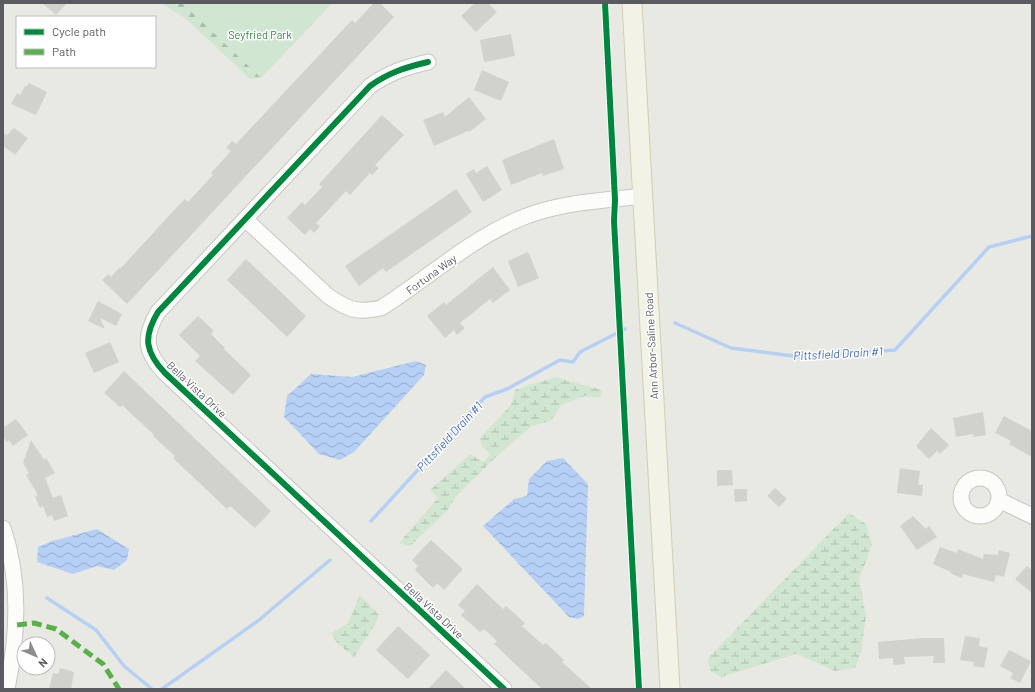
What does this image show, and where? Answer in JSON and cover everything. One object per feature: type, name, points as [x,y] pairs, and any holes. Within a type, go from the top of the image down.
[{"type":"main road","name":"Ann Arbor-Saline Road","points":[[632,3],[670,689]]},
{"type":"street","name":"Bella Vista Drive","points":[[428,62],[384,76],[370,86],[158,312],[151,324],[147,337],[150,352],[156,364],[504,689]]},
{"type":"street","name":"Fortuna Way","points":[[245,219],[328,296],[342,305],[361,312],[381,308],[486,236],[520,218],[559,206],[642,196]]},
{"type":"street","points":[[999,500],[1032,516]]},
{"type":"street","points":[[3,528],[16,579],[17,625],[7,689]]},
{"type":"green space","name":"Seyfried Park","points":[[161,3],[332,3],[261,78],[250,79],[186,19]]},
{"type":"green space","name":"Seyfried Park","points":[[182,3],[332,3],[261,78]]},
{"type":"green space","points":[[555,377],[602,390],[600,398],[585,396],[561,405],[551,421],[532,426],[498,455],[456,496],[447,511],[410,546],[399,543],[438,498],[430,490],[470,454],[484,462],[490,454],[482,446],[480,438],[511,405],[515,390]]},
{"type":"green space","points":[[849,513],[866,524],[872,545],[859,579],[866,616],[861,652],[855,668],[835,671],[796,654],[721,677],[710,671],[708,658]]},
{"type":"green space","points":[[360,595],[379,615],[374,626],[354,657],[337,643],[331,633],[348,623]]},
{"type":"water","points":[[416,361],[426,365],[424,375],[354,452],[340,460],[319,454],[284,417],[287,396],[311,374],[352,377]]},
{"type":"water","points":[[563,458],[588,484],[584,616],[578,619],[569,617],[483,526],[514,499],[527,496],[529,479],[547,461]]},
{"type":"water","points":[[97,529],[129,549],[127,560],[114,570],[97,566],[73,574],[37,562],[38,547],[52,541]]},
{"type":"building","points":[[42,3],[67,3],[56,15]]},
{"type":"building","points":[[374,3],[380,3],[394,17],[127,304],[102,280],[108,274],[111,277],[120,267],[121,268],[185,199],[188,202],[213,175],[211,173],[231,151],[226,148],[232,141],[236,144],[352,20],[355,23]]},
{"type":"building","points":[[475,3],[488,3],[497,12],[476,32],[461,16]]},
{"type":"building","points":[[511,34],[515,56],[484,62],[480,40]]},
{"type":"building","points":[[482,70],[509,82],[501,101],[474,90]]},
{"type":"building","points":[[29,83],[47,92],[36,115],[11,104],[17,93],[20,95],[25,86]]},
{"type":"building","points":[[469,97],[486,119],[469,132],[468,131],[434,146],[423,120],[443,112],[445,117]]},
{"type":"building","points":[[382,115],[404,135],[375,165],[379,168],[372,175],[370,173],[350,195],[346,191],[316,223],[320,226],[314,233],[310,229],[305,235],[287,218],[302,202],[305,205],[322,187],[319,184]]},
{"type":"building","points":[[14,128],[28,138],[15,155],[3,146],[3,132],[7,135]]},
{"type":"building","points":[[554,139],[564,169],[543,176],[542,173],[511,185],[502,160]]},
{"type":"building","points":[[487,166],[502,190],[483,202],[466,174],[474,169],[476,173]]},
{"type":"building","points":[[456,189],[472,212],[386,272],[383,268],[359,286],[345,266]]},
{"type":"building","points":[[528,252],[539,278],[518,287],[508,261]]},
{"type":"building","points":[[246,259],[306,316],[287,337],[227,280]]},
{"type":"building","points":[[493,267],[510,290],[493,303],[490,299],[460,323],[465,328],[457,335],[454,330],[445,338],[427,316],[444,302],[446,305]]},
{"type":"building","points":[[98,301],[122,314],[116,326],[100,318],[105,329],[88,321]]},
{"type":"building","points":[[198,316],[214,331],[211,334],[225,348],[224,349],[251,375],[233,395],[195,361],[200,356],[179,335]]},
{"type":"building","points":[[110,342],[119,362],[94,373],[85,353]]},
{"type":"building","points":[[124,371],[271,511],[255,528],[230,506],[227,509],[173,458],[175,456],[153,436],[154,435],[150,431],[122,405],[120,407],[104,393]]},
{"type":"building","points":[[983,412],[986,435],[974,437],[973,434],[956,437],[953,418]]},
{"type":"building","points":[[1004,416],[1032,431],[1032,457],[1009,444],[1011,441],[995,433]]},
{"type":"building","points":[[16,419],[28,435],[13,446],[9,440],[7,442],[3,436],[3,428]]},
{"type":"building","points":[[931,428],[949,445],[940,454],[937,451],[929,459],[916,446]]},
{"type":"building","points":[[31,440],[44,460],[46,458],[55,473],[45,478],[53,498],[61,495],[68,516],[54,521],[52,515],[47,517],[43,506],[40,508],[35,496],[38,495],[26,475],[29,473],[23,463]]},
{"type":"building","points":[[900,468],[920,471],[918,485],[923,485],[922,496],[897,493]]},
{"type":"building","points":[[717,470],[732,470],[733,485],[717,486]]},
{"type":"building","points":[[775,488],[787,499],[779,507],[767,496]]},
{"type":"building","points":[[734,489],[747,489],[747,501],[735,502]]},
{"type":"building","points":[[913,516],[926,529],[929,526],[937,537],[917,550],[900,526]]},
{"type":"building","points":[[431,540],[463,569],[444,590],[437,583],[433,588],[415,570],[418,566],[412,560]]},
{"type":"building","points":[[940,547],[957,553],[958,549],[983,559],[984,554],[998,555],[999,550],[1010,553],[1004,577],[996,575],[994,582],[963,574],[962,578],[950,573],[951,572],[933,564]]},
{"type":"building","points":[[1027,566],[1032,570],[1032,593],[1015,579]]},
{"type":"building","points":[[477,584],[503,609],[506,606],[525,623],[522,626],[543,645],[546,643],[564,660],[562,662],[592,689],[542,689],[494,644],[497,641],[484,629],[480,632],[461,615],[465,611],[458,605]]},
{"type":"building","points":[[398,626],[430,655],[408,679],[376,650]]},
{"type":"building","points":[[965,636],[980,638],[979,646],[988,648],[984,668],[973,666],[974,662],[960,660]]},
{"type":"building","points":[[923,638],[944,638],[945,663],[933,663],[934,656],[904,657],[905,664],[893,665],[893,658],[879,659],[878,642]]},
{"type":"building","points":[[1009,650],[1031,661],[1020,683],[1010,678],[1013,673],[1000,666]]},
{"type":"building","points":[[60,668],[74,672],[71,689],[49,689],[52,676],[56,676],[56,674],[58,674]]},
{"type":"building","points":[[446,670],[466,689],[428,689]]},
{"type":"waterway","name":"Pittsfield Drain #1","points":[[675,323],[731,348],[801,357],[895,350],[989,247],[1032,236]]},
{"type":"waterway","name":"Pittsfield Drain #1","points":[[371,521],[485,397],[507,389],[560,360],[573,362],[580,352],[625,329]]},
{"type":"waterway","name":"Pittsfield Drain #1","points":[[162,689],[259,620],[330,560]]},
{"type":"waterway","name":"Pittsfield Drain #1","points":[[47,598],[96,630],[124,666],[152,689]]},
{"type":"marked path","points":[[17,625],[34,623],[56,629],[103,664],[119,689]]},
{"type":"cycle path","points":[[605,3],[615,200],[614,221],[639,689]]},
{"type":"cycle path","points":[[428,62],[398,71],[384,77],[370,86],[158,312],[150,329],[148,344],[153,358],[165,373],[504,689]]}]
